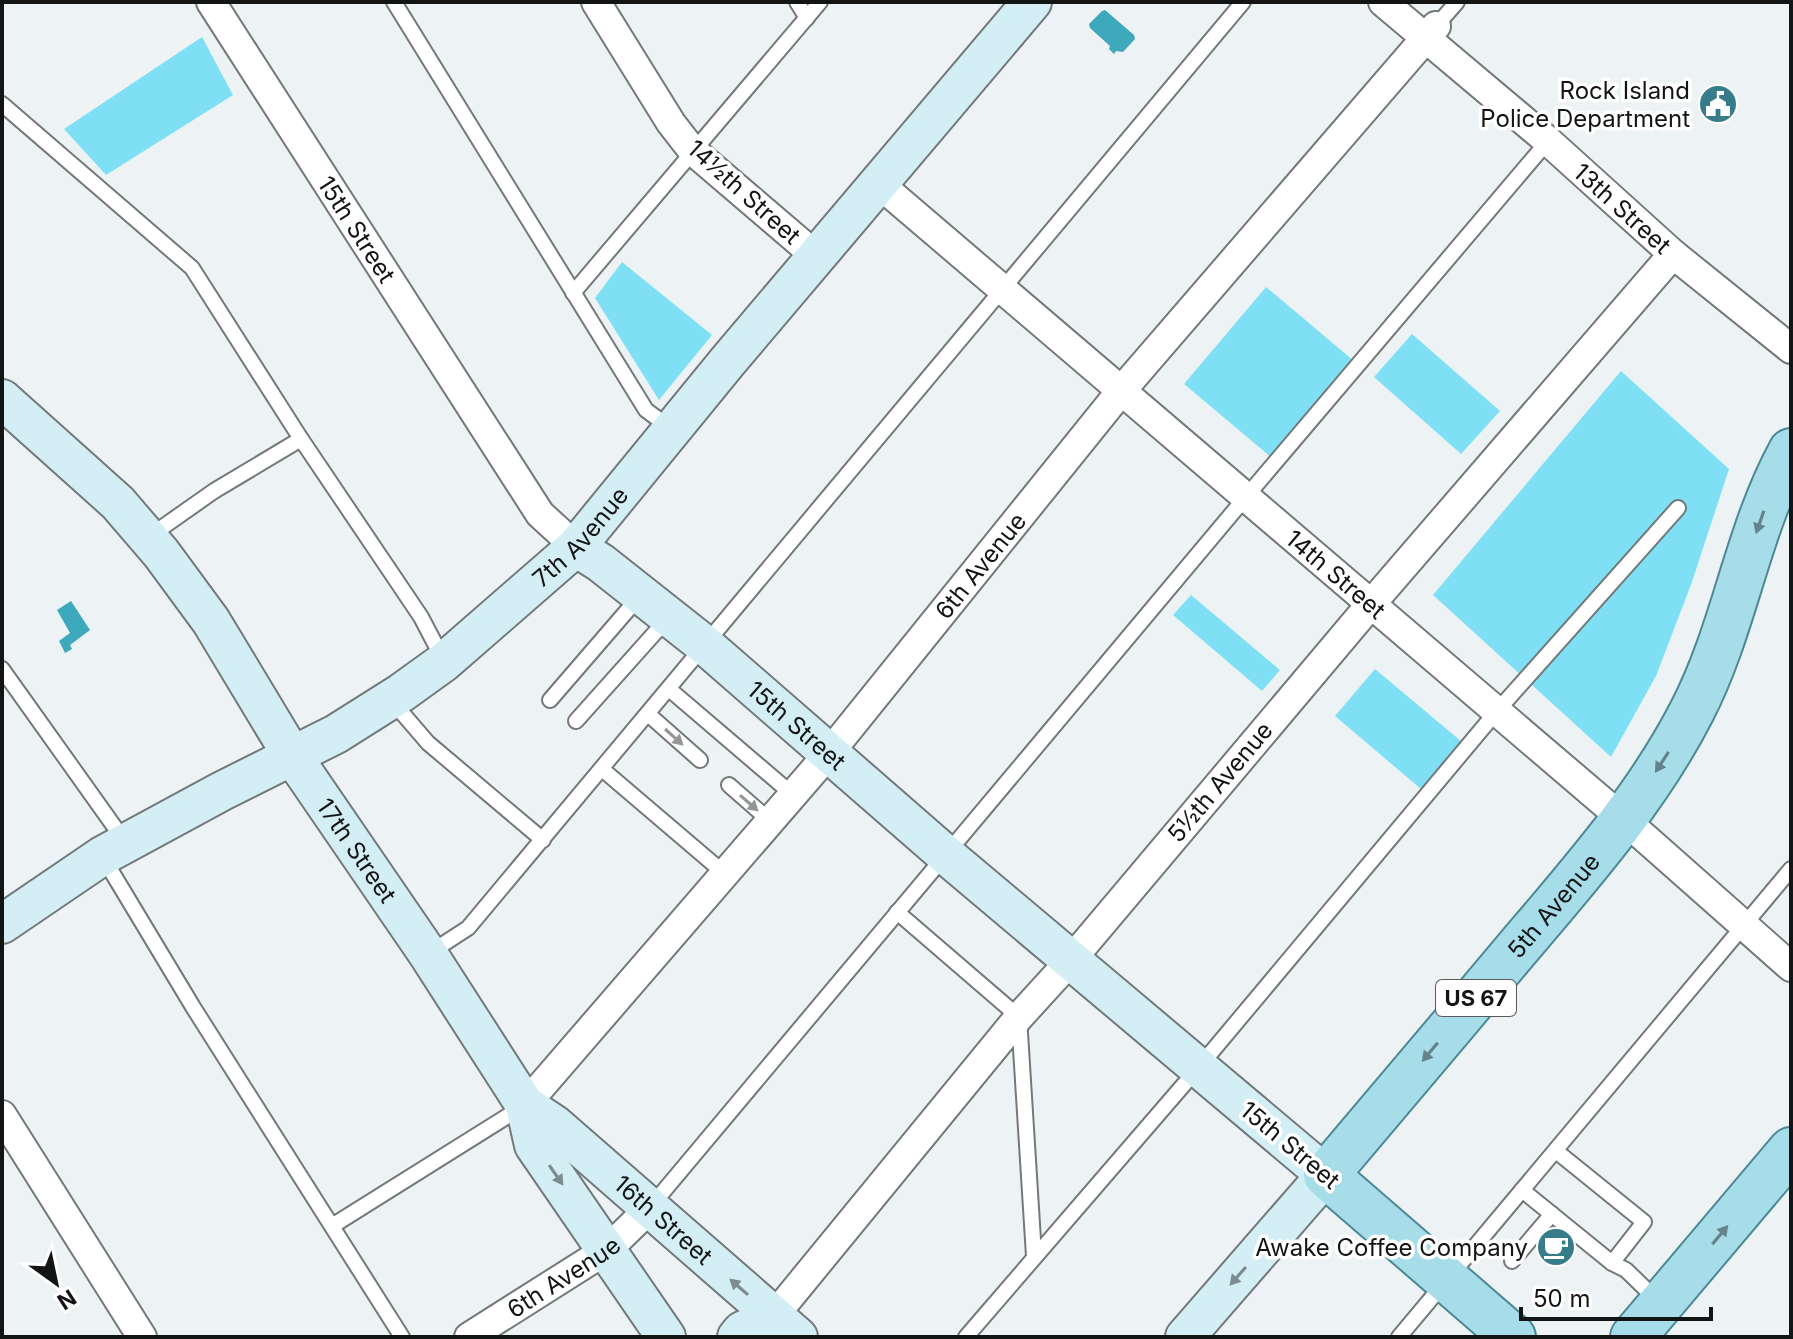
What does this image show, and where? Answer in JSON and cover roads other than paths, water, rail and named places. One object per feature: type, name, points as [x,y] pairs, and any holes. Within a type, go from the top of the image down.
[{"type":"main road","name":"5th Avenue","points":[[1326,1175],[1578,877],[1663,761],[1693,710],[1718,652],[1764,510],[1791,451]]},
{"type":"main road","points":[[1633,1337],[1791,1150]]},
{"type":"main road","name":"15th Street","points":[[1326,1175],[1513,1337]]},
{"type":"street","name":"15th Street","points":[[211,2],[540,514],[576,547],[706,646],[946,855],[1326,1175]]},
{"type":"street","name":"14½th Street","points":[[596,2],[671,123],[692,150],[817,257]]},
{"type":"street","name":"13th Street","points":[[1383,2],[1431,32],[1673,254],[1791,349]]},
{"type":"street","name":"7th Avenue","points":[[2,924],[114,850],[336,734],[390,700],[444,662],[576,547],[878,183],[1016,8]]},
{"type":"street","name":"6th Avenue","points":[[525,1105],[830,752],[1121,391],[1431,32]]},
{"type":"street","name":"14th Street","points":[[878,183],[1497,711],[1791,967]]},
{"type":"street","name":"5½th Avenue","points":[[786,1326],[1019,1017],[1673,254]]},
{"type":"street","name":"17th Street","points":[[2,399],[91,477],[148,537],[211,621],[293,757],[428,954],[525,1105],[534,1145],[666,1337]]},
{"type":"street","name":"16th Street","points":[[525,1105],[555,1125],[786,1326]]},
{"type":"street","points":[[2,1115],[142,1337]]},
{"type":"street","name":"5th Avenue","points":[[1185,1337],[1326,1175]]},
{"type":"street","name":"6th Avenue","points":[[469,1337],[608,1249],[649,1209]]},
{"type":"street","points":[[737,1337],[742,1331],[786,1326]]},
{"type":"lane","points":[[394,2],[646,410],[673,431]]},
{"type":"lane","points":[[797,2],[807,18]]},
{"type":"lane","points":[[573,293],[820,2]]},
{"type":"lane","points":[[428,954],[468,928],[1243,2]]},
{"type":"lane","points":[[1431,32],[1457,2]]},
{"type":"lane","points":[[2,104],[192,268],[301,439],[421,617],[444,662]]},
{"type":"lane","points":[[649,1209],[1548,141]]},
{"type":"lane","points":[[148,537],[214,491],[301,439]]},
{"type":"lane","points":[[966,1337],[1199,1067],[1497,711],[1678,508]]},
{"type":"lane","points":[[550,700],[655,606]]},
{"type":"lane","points":[[576,721],[655,606]]},
{"type":"lane","points":[[2,669],[114,850],[193,1007],[402,1337]]},
{"type":"lane","points":[[669,689],[792,794]]},
{"type":"lane","points":[[390,700],[428,743],[543,840]]},
{"type":"lane","points":[[648,714],[700,760]]},
{"type":"lane","points":[[602,769],[724,873]]},
{"type":"lane","points":[[729,785],[769,820]]},
{"type":"lane","points":[[1399,1337],[1791,869]]},
{"type":"lane","points":[[897,912],[1019,1017],[1034,1256]]},
{"type":"lane","points":[[332,1226],[525,1105]]},
{"type":"lane","points":[[1556,1151],[1644,1222],[1612,1263]]},
{"type":"lane","points":[[1522,1190],[1612,1263],[1626,1270],[1661,1304]]},
{"type":"lane","points":[[1512,1261],[1552,1214]]},
{"type":"place","name":"Rock Island Police Department","points":[[1718,104]]},
{"type":"place","name":"Awake Coffee Company","points":[[1556,1247]]}]
